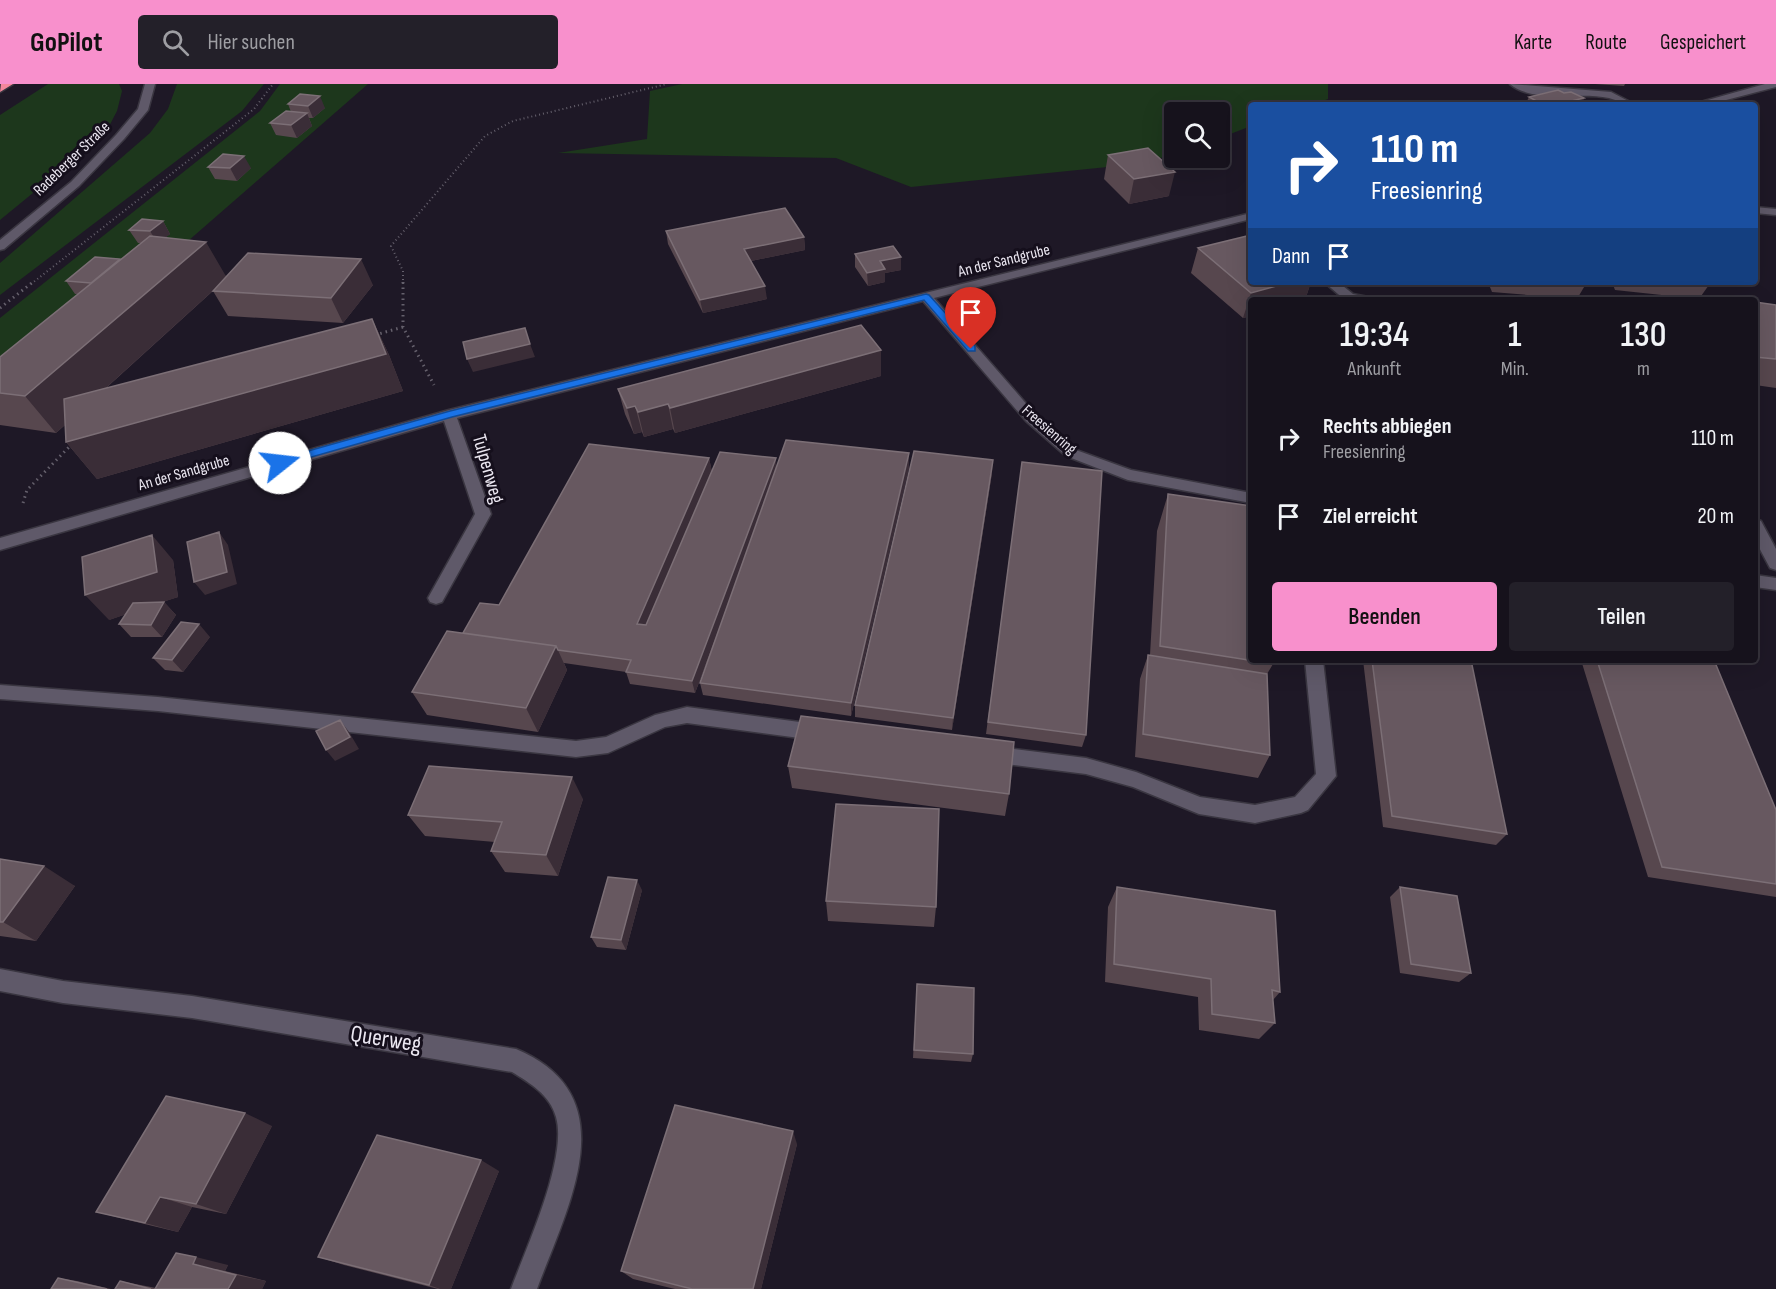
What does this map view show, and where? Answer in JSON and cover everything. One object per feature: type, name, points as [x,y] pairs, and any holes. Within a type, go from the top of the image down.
[{"type":"highway","points":[[0,89],[8,84]]},
{"type":"street","name":"Radeberger Straße","points":[[0,246],[75,184],[120,137],[143,110],[150,84]]},
{"type":"street","points":[[1515,84],[1527,90],[1611,95],[1625,102]]},
{"type":"street","points":[[1707,102],[1776,84]]},
{"type":"street","points":[[1758,210],[1776,212]]},
{"type":"street","name":"An der Sandgrube","points":[[6,543],[450,414],[1248,219]]},
{"type":"street","points":[[1334,285],[1349,297]]},
{"type":"street","name":"Freesienring","points":[[926,297],[1031,418],[1071,453],[1128,475],[1248,497]]},
{"type":"street","name":"Tulpenweg","points":[[436,598],[483,514],[450,414]]},
{"type":"street","points":[[1758,531],[1776,564]]},
{"type":"street","points":[[1758,581],[1776,584]]},
{"type":"street","points":[[968,751],[1086,766],[1136,780],[1199,804],[1255,814],[1301,804],[1326,776],[1314,663]]},
{"type":"street","points":[[0,692],[158,704],[576,749],[608,745],[662,720],[687,716],[839,735]]},
{"type":"street","name":"Querweg","points":[[0,980],[63,992],[192,1007],[516,1061],[548,1081],[568,1114],[570,1156],[556,1203],[524,1289]]},
{"type":"path","points":[[0,308],[254,109],[273,84]]},
{"type":"path","points":[[450,414],[403,327],[403,271],[391,246],[485,136],[513,121],[668,84]]},
{"type":"path","points":[[368,336],[403,327]]},
{"type":"path","points":[[6,543],[27,490],[80,435]]},
{"type":"green space","points":[[48,84],[119,84],[122,91],[117,111],[105,134],[0,220],[0,115]]},
{"type":"green space","points":[[177,84],[264,84],[242,111],[0,295],[0,263],[150,133],[168,109]]},
{"type":"green space","points":[[280,84],[368,84],[0,405],[0,318],[260,111]]},
{"type":"green space","points":[[682,84],[1328,84],[1328,99],[1320,102],[1248,102],[1248,127],[1230,134],[1230,102],[1164,102],[1164,157],[1147,163],[911,187],[836,158],[558,153],[647,139],[650,91]]},
{"type":"building","points":[[1558,90],[1564,93],[1571,92],[1584,98],[1567,102],[1538,102],[1529,97]]},
{"type":"building","points":[[300,94],[320,96],[308,106],[288,104]]},
{"type":"building","points":[[286,111],[307,113],[291,125],[270,123]]},
{"type":"building","points":[[1148,148],[1164,162],[1164,168],[1170,168],[1175,172],[1134,179],[1108,155]]},
{"type":"building","points":[[223,154],[244,156],[230,168],[208,167]]},
{"type":"building","points":[[785,208],[804,237],[744,249],[765,286],[700,300],[666,231]]},
{"type":"building","points":[[142,219],[163,221],[150,231],[129,230]]},
{"type":"building","points":[[150,236],[206,242],[25,396],[0,393],[0,357]]},
{"type":"building","points":[[1248,236],[1248,285],[1280,285],[1251,293],[1198,248]]},
{"type":"building","points":[[893,246],[901,257],[880,261],[885,269],[867,273],[855,254]]},
{"type":"building","points":[[248,253],[361,259],[331,298],[213,291]]},
{"type":"building","points":[[95,257],[120,259],[91,283],[66,281]]},
{"type":"building","points":[[1758,302],[1776,305],[1776,359],[1758,357]]},
{"type":"building","points":[[372,319],[386,354],[66,442],[64,399]]},
{"type":"building","points":[[861,325],[881,350],[670,408],[668,404],[638,412],[635,406],[627,408],[618,389]]},
{"type":"building","points":[[525,328],[530,344],[467,359],[463,342]]},
{"type":"building","points":[[786,440],[909,453],[851,703],[700,683]]},
{"type":"building","points":[[589,444],[709,458],[637,624],[646,625],[720,452],[776,458],[692,681],[626,672],[631,660],[558,650],[556,646],[463,633],[480,603],[499,605]]},
{"type":"building","points":[[914,451],[993,460],[953,718],[855,705]]},
{"type":"building","points":[[1022,462],[1102,471],[1086,735],[988,722]]},
{"type":"building","points":[[1168,494],[1248,506],[1248,660],[1160,646]]},
{"type":"building","points":[[219,532],[227,572],[194,582],[187,542]]},
{"type":"building","points":[[152,535],[157,572],[85,595],[82,557]]},
{"type":"building","points":[[164,602],[151,625],[119,624],[133,603]]},
{"type":"building","points":[[181,622],[199,624],[172,660],[153,658]]},
{"type":"building","points":[[447,631],[556,646],[526,708],[412,692]]},
{"type":"building","points":[[1148,655],[1267,674],[1270,755],[1143,734]]},
{"type":"building","points":[[1372,663],[1472,663],[1507,834],[1392,816]]},
{"type":"building","points":[[1598,663],[1715,663],[1776,810],[1776,884],[1662,867]]},
{"type":"building","points":[[801,716],[1014,742],[1009,794],[788,766]]},
{"type":"building","points":[[340,720],[350,737],[326,750],[316,731]]},
{"type":"building","points":[[429,766],[572,777],[546,855],[491,851],[502,822],[408,815]]},
{"type":"building","points":[[836,804],[939,809],[936,907],[826,901]]},
{"type":"building","points":[[0,859],[44,866],[3,922],[0,922]]},
{"type":"building","points":[[608,877],[637,880],[621,940],[591,937]]},
{"type":"building","points":[[1117,887],[1275,911],[1280,992],[1272,990],[1275,1023],[1212,1014],[1211,979],[1114,964]]},
{"type":"building","points":[[1400,887],[1457,896],[1471,973],[1411,964]]},
{"type":"building","points":[[917,984],[974,988],[973,1054],[914,1050]]},
{"type":"building","points":[[166,1096],[245,1113],[196,1204],[160,1197],[145,1223],[96,1212]]},
{"type":"building","points":[[675,1105],[793,1131],[753,1289],[692,1289],[621,1271]]},
{"type":"building","points":[[377,1135],[481,1160],[429,1285],[318,1257]]},
{"type":"building","points":[[176,1253],[196,1257],[193,1264],[236,1275],[228,1289],[155,1289]]},
{"type":"building","points":[[58,1278],[107,1289],[51,1289]]},
{"type":"building","points":[[120,1281],[151,1289],[115,1289]]},
{"type":"route","points":[[280,463],[450,414],[926,297],[971,349]]}]
